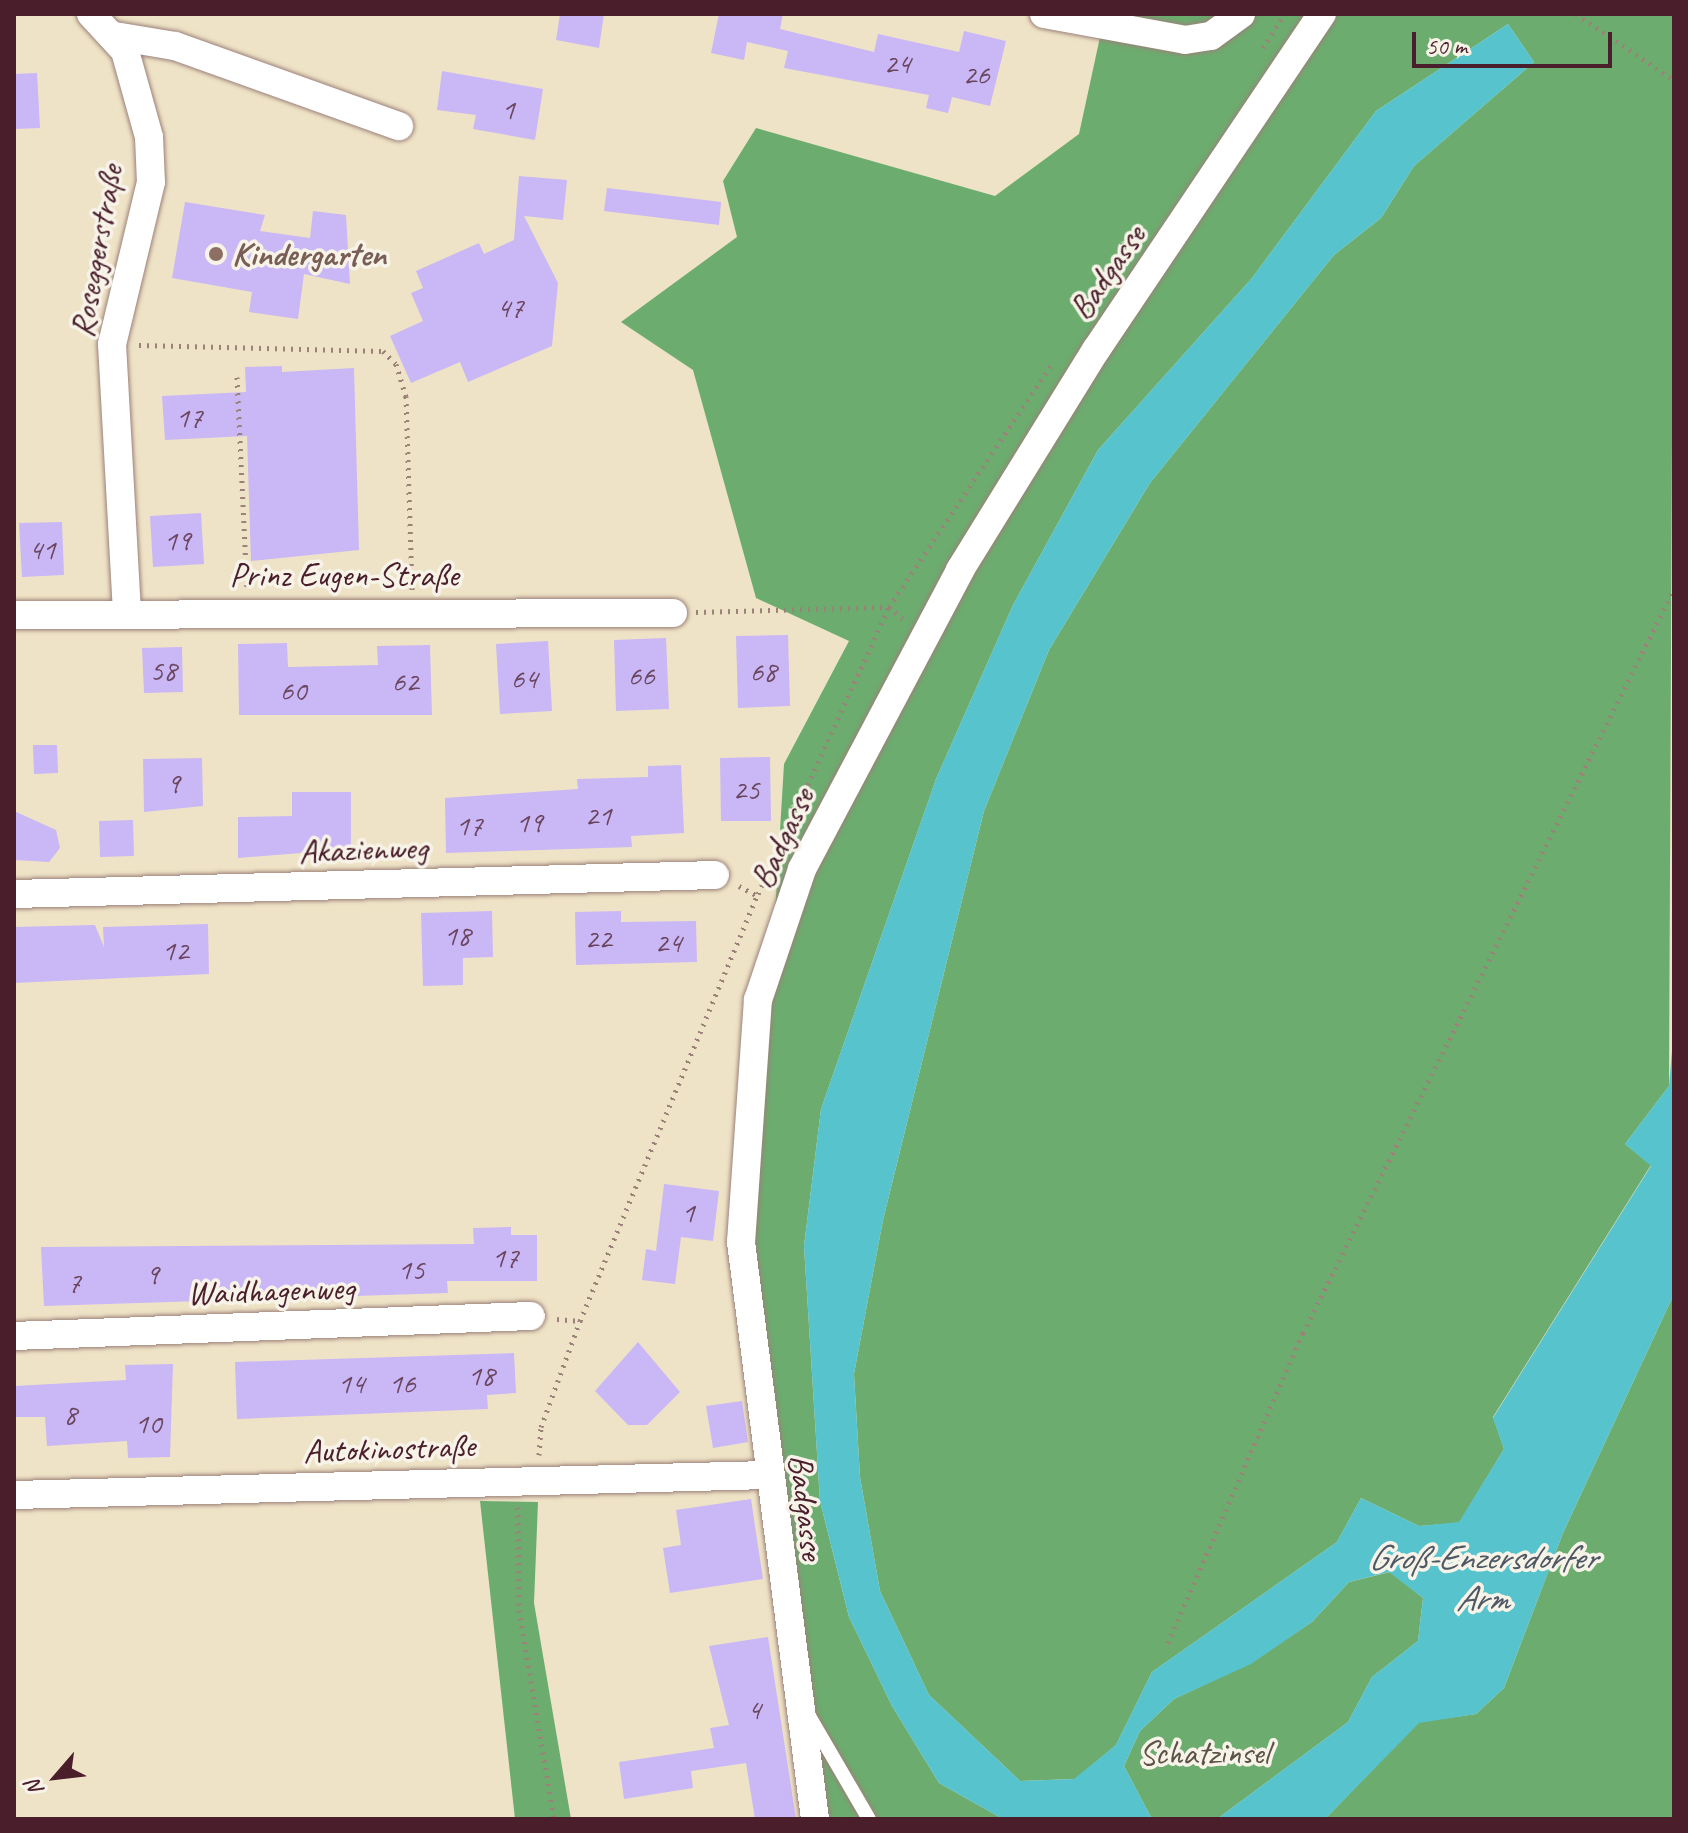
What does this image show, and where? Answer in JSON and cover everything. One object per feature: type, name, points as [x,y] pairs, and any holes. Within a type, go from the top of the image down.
[{"type":"street","name":"Roseggerstraße","points":[[91,14],[115,36],[141,91],[151,182],[112,344],[127,614]]},
{"type":"street","points":[[1044,14],[1185,40],[1211,36],[1241,14]]},
{"type":"street","name":"Badgasse","points":[[815,1819],[795,1696],[766,1475],[741,1242],[748,1076],[758,1000],[802,869],[924,638],[1096,350],[1322,14]]},
{"type":"street","points":[[115,36],[175,46],[399,126]]},
{"type":"street","name":"Prinz Eugen-Straße","points":[[14,615],[248,609],[673,613]]},
{"type":"street","name":"Akazienweg","points":[[14,894],[715,875]]},
{"type":"street","name":"Waidhagenweg","points":[[14,1336],[531,1316]]},
{"type":"street","name":"Autokinostraße","points":[[14,1495],[766,1475]]},
{"type":"lane","points":[[795,1696],[869,1819]]},
{"type":"path","points":[[1576,14],[1674,80]]},
{"type":"path","points":[[112,344],[383,351],[396,364],[406,396],[412,611]]},
{"type":"path","points":[[237,377],[248,609]]},
{"type":"path","points":[[1168,1643],[1303,1333],[1674,589]]},
{"type":"path","points":[[673,613],[889,607],[924,638]]},
{"type":"path","points":[[715,875],[758,894],[779,931]]},
{"type":"green space","points":[[1105,14],[1674,14],[1669,1086],[1625,1144],[1651,1165],[1493,1417],[1504,1449],[1459,1523],[1419,1526],[1361,1498],[1337,1542],[1152,1672],[1116,1745],[1075,1779],[1020,1781],[929,1695],[880,1591],[860,1477],[854,1374],[883,1220],[984,811],[1049,650],[1150,483],[1334,255],[1381,218],[1414,166],[1534,62],[1508,24],[1376,111],[1252,278],[1098,450],[1013,605],[936,779],[821,1109],[804,1246],[820,1501],[849,1617],[892,1706],[939,1783],[1003,1819],[824,1819],[755,1247],[784,764],[849,641],[756,598],[693,370],[621,322],[737,237],[723,181],[756,128],[995,196],[1079,134]]},
{"type":"green space","points":[[1674,1294],[1674,1819],[1325,1819],[1419,1722],[1476,1714],[1504,1688],[1563,1533]]},
{"type":"green space","points":[[480,1501],[538,1502],[534,1603],[571,1819],[515,1819]]},
{"type":"green space","name":"Schatzinsel","points":[[1390,1572],[1423,1598],[1418,1641],[1372,1677],[1348,1722],[1217,1819],[1152,1819],[1124,1766],[1140,1731],[1174,1699],[1251,1663],[1312,1622],[1349,1582]]},
{"type":"water","name":"Groß-Enzersdorfer Arm","points":[[1508,24],[1534,62],[1414,166],[1381,218],[1334,255],[1150,483],[1049,650],[984,811],[883,1220],[854,1374],[860,1477],[880,1591],[929,1695],[1020,1781],[1074,1779],[1116,1745],[1152,1672],[1337,1542],[1361,1498],[1419,1526],[1459,1522],[1504,1449],[1493,1418],[1651,1166],[1625,1144],[1669,1086],[1674,1027],[1674,1294],[1563,1533],[1504,1688],[1476,1714],[1419,1723],[1325,1819],[1217,1819],[1348,1722],[1372,1677],[1418,1641],[1423,1598],[1389,1572],[1349,1582],[1312,1622],[1251,1664],[1174,1699],[1140,1731],[1124,1766],[1152,1819],[1003,1819],[939,1783],[892,1706],[849,1617],[820,1501],[804,1246],[821,1109],[936,779],[1013,605],[1098,450],[1252,278],[1376,111]]},
{"type":"building","points":[[560,14],[604,14],[599,48],[556,40]]},
{"type":"building","points":[[719,14],[783,14],[780,29],[874,52],[878,34],[959,52],[964,31],[1006,41],[990,106],[952,97],[948,113],[926,108],[929,95],[784,68],[788,51],[747,42],[744,60],[711,53]]},
{"type":"building","points":[[442,71],[543,89],[535,140],[473,129],[476,115],[437,110]]},
{"type":"building","points":[[37,73],[40,128],[14,129],[14,74]]},
{"type":"building","points":[[519,176],[567,180],[563,220],[524,216],[558,283],[552,346],[468,382],[460,362],[411,383],[390,336],[423,321],[411,293],[423,288],[416,271],[479,243],[484,254],[514,240]]},
{"type":"building","points":[[607,188],[721,202],[719,225],[604,211]]},
{"type":"building","points":[[185,202],[265,215],[260,231],[310,238],[313,211],[346,215],[350,284],[304,274],[298,319],[249,312],[252,292],[172,278]]},
{"type":"building","points":[[282,366],[282,372],[354,368],[359,550],[251,561],[247,436],[165,440],[162,396],[246,392],[245,367]]},
{"type":"building","points":[[201,513],[204,564],[153,567],[150,516]]},
{"type":"building","points":[[62,522],[64,575],[22,577],[19,523]]},
{"type":"building","points":[[788,635],[790,706],[738,708],[736,636]]},
{"type":"building","points":[[666,638],[669,709],[616,711],[614,640]]},
{"type":"building","points":[[548,641],[552,711],[500,714],[496,644]]},
{"type":"building","points":[[287,643],[288,667],[378,665],[377,646],[430,645],[432,715],[239,715],[238,644]]},
{"type":"building","points":[[182,647],[183,692],[144,693],[142,648]]},
{"type":"building","points":[[33,745],[57,745],[58,773],[34,774]]},
{"type":"building","points":[[770,757],[771,821],[721,821],[720,758]]},
{"type":"building","points":[[202,758],[203,806],[144,812],[143,759]]},
{"type":"building","points":[[681,765],[684,833],[631,836],[632,847],[446,853],[445,798],[578,789],[577,779],[648,777],[648,766]]},
{"type":"building","points":[[292,792],[351,792],[351,849],[238,858],[238,817],[292,816]]},
{"type":"building","points":[[14,811],[56,830],[60,848],[49,862],[14,860]]},
{"type":"building","points":[[133,820],[134,856],[100,857],[99,821]]},
{"type":"building","points":[[492,911],[493,957],[463,958],[463,985],[423,986],[421,913]]},
{"type":"building","points":[[621,911],[621,922],[696,921],[697,962],[576,965],[575,912]]},
{"type":"building","points":[[208,924],[209,974],[14,983],[14,927],[95,925],[104,947],[103,927]]},
{"type":"building","points":[[664,1184],[719,1191],[713,1241],[681,1237],[675,1284],[642,1280],[646,1249],[656,1251]]},
{"type":"building","points":[[511,1227],[511,1235],[537,1235],[537,1281],[447,1281],[448,1293],[44,1306],[41,1247],[474,1244],[473,1228]]},
{"type":"building","points":[[638,1342],[680,1392],[647,1425],[628,1425],[595,1391]]},
{"type":"building","points":[[514,1353],[516,1393],[487,1395],[488,1409],[237,1419],[235,1362]]},
{"type":"building","points":[[173,1364],[170,1457],[128,1458],[127,1441],[47,1446],[45,1417],[14,1417],[14,1386],[126,1380],[125,1365]]},
{"type":"building","points":[[742,1401],[748,1442],[713,1448],[706,1406]]},
{"type":"building","points":[[751,1499],[763,1579],[670,1593],[663,1548],[681,1545],[676,1510]]},
{"type":"building","points":[[768,1637],[796,1819],[755,1819],[746,1763],[691,1771],[693,1788],[624,1799],[619,1762],[714,1748],[710,1728],[729,1725],[709,1646]]},
{"type":"place","name":"Kindergarten","points":[[216,254]]}]
